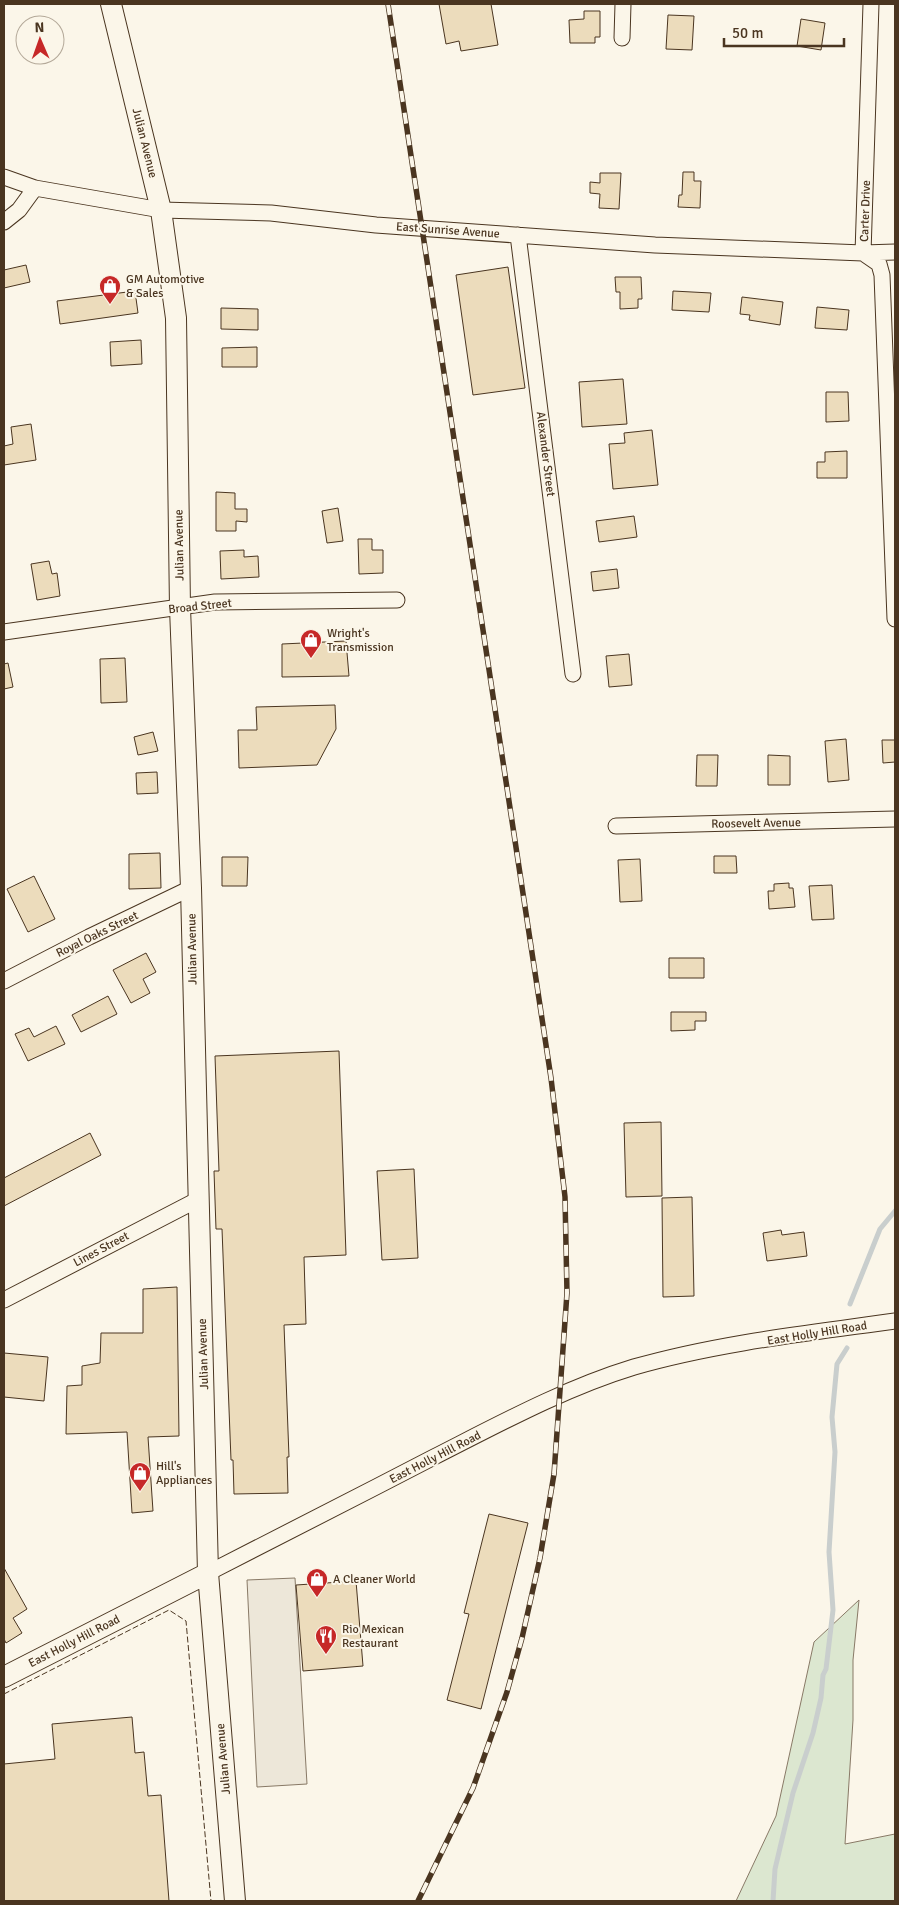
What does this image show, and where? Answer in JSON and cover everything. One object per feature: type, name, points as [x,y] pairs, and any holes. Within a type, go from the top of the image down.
[{"type":"street","name":"Julian Avenue","points":[[110,4],[162,210],[176,318],[180,608],[191,888],[208,1573],[235,1901]]},
{"type":"street","points":[[622,38],[623,4]]},
{"type":"street","name":"Carter Drive","points":[[871,4],[863,253],[879,264],[882,275],[895,619]]},
{"type":"street","name":"East Sunrise Avenue","points":[[4,178],[35,188],[162,210],[271,213],[376,225],[655,246],[863,253],[895,252]]},
{"type":"street","points":[[4,222],[19,210],[35,188]]},
{"type":"street","name":"Alexander Street","points":[[518,235],[573,674]]},
{"type":"street","name":"Broad Street","points":[[4,632],[216,602],[397,600]]},
{"type":"street","name":"Roosevelt Avenue","points":[[616,826],[895,819]]},
{"type":"street","name":"Royal Oaks Street","points":[[4,980],[191,888]]},
{"type":"street","name":"Lines Street","points":[[4,1300],[199,1198]]},
{"type":"street","name":"East Holly Hill Road","points":[[4,1677],[475,1436],[560,1395],[606,1377],[660,1361],[717,1349],[895,1321]]},
{"type":"green space","points":[[859,1600],[853,1660],[853,1720],[845,1844],[895,1834],[895,1901],[736,1901],[776,1816],[814,1642]]},
{"type":"shaded area","points":[[295,1578],[307,1784],[257,1787],[247,1580]]},
{"type":"building","points":[[439,4],[491,4],[498,45],[461,51],[459,41],[446,44]]},
{"type":"building","points":[[584,11],[600,11],[600,37],[595,37],[595,43],[570,43],[569,20],[584,19]]},
{"type":"building","points":[[668,15],[694,16],[692,50],[666,49]]},
{"type":"building","points":[[801,19],[825,23],[821,50],[797,46]]},
{"type":"building","points":[[683,172],[694,172],[694,181],[701,181],[700,208],[678,207],[679,195],[682,195]]},
{"type":"building","points":[[600,173],[621,173],[619,209],[599,208],[600,194],[590,193],[590,182],[600,183]]},
{"type":"building","points":[[26,265],[30,282],[4,288],[4,270]]},
{"type":"building","points":[[508,267],[525,388],[473,395],[456,275]]},
{"type":"building","points":[[615,277],[641,277],[642,299],[638,299],[638,308],[620,309],[620,292],[616,292]]},
{"type":"building","points":[[135,291],[138,313],[60,324],[57,301]]},
{"type":"building","points":[[673,291],[711,293],[709,312],[672,310]]},
{"type":"building","points":[[742,297],[783,302],[780,325],[749,320],[750,315],[740,314]]},
{"type":"building","points":[[817,307],[849,310],[847,330],[815,328]]},
{"type":"building","points":[[221,308],[258,309],[258,330],[221,329]]},
{"type":"building","points":[[141,340],[142,364],[111,366],[110,342]]},
{"type":"building","points":[[257,347],[257,367],[222,367],[222,348]]},
{"type":"building","points":[[623,379],[627,424],[582,427],[579,382]]},
{"type":"building","points":[[826,392],[848,392],[849,421],[826,422]]},
{"type":"building","points":[[31,424],[36,460],[4,465],[4,446],[13,444],[11,427]]},
{"type":"building","points":[[652,430],[658,485],[613,489],[609,444],[625,443],[624,433]]},
{"type":"building","points":[[847,451],[847,478],[817,478],[817,462],[825,462],[825,452]]},
{"type":"building","points":[[216,492],[235,493],[235,509],[247,509],[247,522],[236,521],[236,531],[216,531]]},
{"type":"building","points":[[338,508],[343,541],[327,543],[322,511]]},
{"type":"building","points":[[634,516],[637,537],[599,542],[596,521]]},
{"type":"building","points":[[358,539],[372,539],[372,550],[383,550],[383,573],[359,574]]},
{"type":"building","points":[[244,550],[244,557],[258,556],[259,577],[221,579],[220,551]]},
{"type":"building","points":[[49,561],[52,574],[57,573],[60,596],[37,600],[31,564]]},
{"type":"building","points":[[617,569],[619,588],[593,591],[591,572]]},
{"type":"building","points":[[346,641],[349,676],[282,677],[282,644]]},
{"type":"building","points":[[629,654],[632,685],[609,687],[606,656]]},
{"type":"building","points":[[125,658],[127,702],[101,703],[100,659]]},
{"type":"building","points":[[8,663],[13,687],[4,689],[4,664]]},
{"type":"building","points":[[335,705],[336,729],[317,765],[239,768],[238,730],[257,730],[256,707]]},
{"type":"building","points":[[153,732],[158,751],[138,755],[134,737]]},
{"type":"building","points":[[846,739],[849,780],[828,782],[825,741]]},
{"type":"building","points":[[882,740],[895,740],[895,762],[883,763]]},
{"type":"building","points":[[697,755],[718,755],[717,786],[696,786]]},
{"type":"building","points":[[768,755],[790,756],[790,785],[768,785]]},
{"type":"building","points":[[157,772],[158,793],[137,794],[136,773]]},
{"type":"building","points":[[160,853],[161,888],[129,889],[129,854]]},
{"type":"building","points":[[714,856],[736,856],[737,873],[714,873]]},
{"type":"building","points":[[222,857],[248,857],[247,886],[222,886]]},
{"type":"building","points":[[640,859],[642,901],[620,902],[618,860]]},
{"type":"building","points":[[34,876],[55,919],[28,932],[7,889]]},
{"type":"building","points":[[789,883],[789,888],[793,888],[795,907],[769,909],[768,891],[774,891],[774,884]]},
{"type":"building","points":[[832,885],[834,919],[812,920],[809,886]]},
{"type":"building","points":[[146,953],[156,972],[143,979],[150,993],[131,1003],[113,970]]},
{"type":"building","points":[[669,958],[704,958],[704,978],[669,978]]},
{"type":"building","points":[[108,996],[117,1014],[81,1032],[72,1015]]},
{"type":"building","points":[[671,1012],[706,1012],[706,1021],[695,1021],[695,1030],[671,1031]]},
{"type":"building","points":[[56,1026],[65,1044],[28,1061],[15,1034],[29,1028],[34,1037]]},
{"type":"building","points":[[339,1051],[346,1255],[304,1257],[306,1324],[284,1325],[289,1457],[287,1457],[288,1493],[234,1494],[222,1229],[216,1229],[214,1171],[219,1171],[215,1056]]},
{"type":"building","points":[[661,1122],[662,1196],[626,1197],[624,1123]]},
{"type":"building","points":[[90,1133],[101,1155],[4,1206],[4,1178]]},
{"type":"building","points":[[414,1169],[418,1258],[382,1260],[377,1171]]},
{"type":"building","points":[[692,1197],[694,1296],[663,1297],[662,1198]]},
{"type":"building","points":[[781,1230],[782,1235],[804,1232],[807,1256],[767,1261],[763,1233]]},
{"type":"building","points":[[177,1287],[179,1436],[148,1437],[153,1511],[132,1513],[127,1432],[66,1434],[67,1386],[82,1385],[82,1366],[100,1363],[101,1333],[143,1333],[143,1289]]},
{"type":"building","points":[[4,1353],[48,1357],[44,1401],[4,1397]]},
{"type":"building","points":[[489,1514],[528,1523],[481,1709],[447,1700],[469,1614],[464,1613]]},
{"type":"building","points":[[4,1568],[27,1609],[13,1618],[22,1633],[6,1643],[4,1639]]},
{"type":"building","points":[[356,1581],[363,1666],[303,1671],[296,1585]]},
{"type":"building","points":[[132,1717],[135,1753],[144,1752],[148,1796],[161,1795],[169,1901],[4,1901],[4,1764],[55,1759],[52,1724]]},
{"type":"waterway","points":[[850,1304],[880,1229],[895,1211]]},
{"type":"waterway","points":[[773,1901],[775,1869],[793,1793],[813,1733],[821,1698],[823,1675],[826,1669],[833,1610],[829,1552],[835,1452],[832,1417],[837,1364],[847,1348]]},
{"type":"railway","points":[[388,4],[551,1078],[565,1197],[567,1293],[554,1474],[540,1558],[522,1638],[507,1692],[473,1788],[418,1901]]},
{"type":"fence","points":[[4,1694],[169,1610],[186,1621],[211,1901]]},
{"type":"place","name":"GM Automotive & Sales","points":[[110,305]]},
{"type":"place","name":"Wright's Transmission","points":[[311,659]]},
{"type":"place","name":"Hill's Appliances","points":[[140,1492]]},
{"type":"place","name":"A Cleaner World","points":[[317,1598]]},
{"type":"place","name":"Rio Mexican Restaurant","points":[[326,1655]]}]
